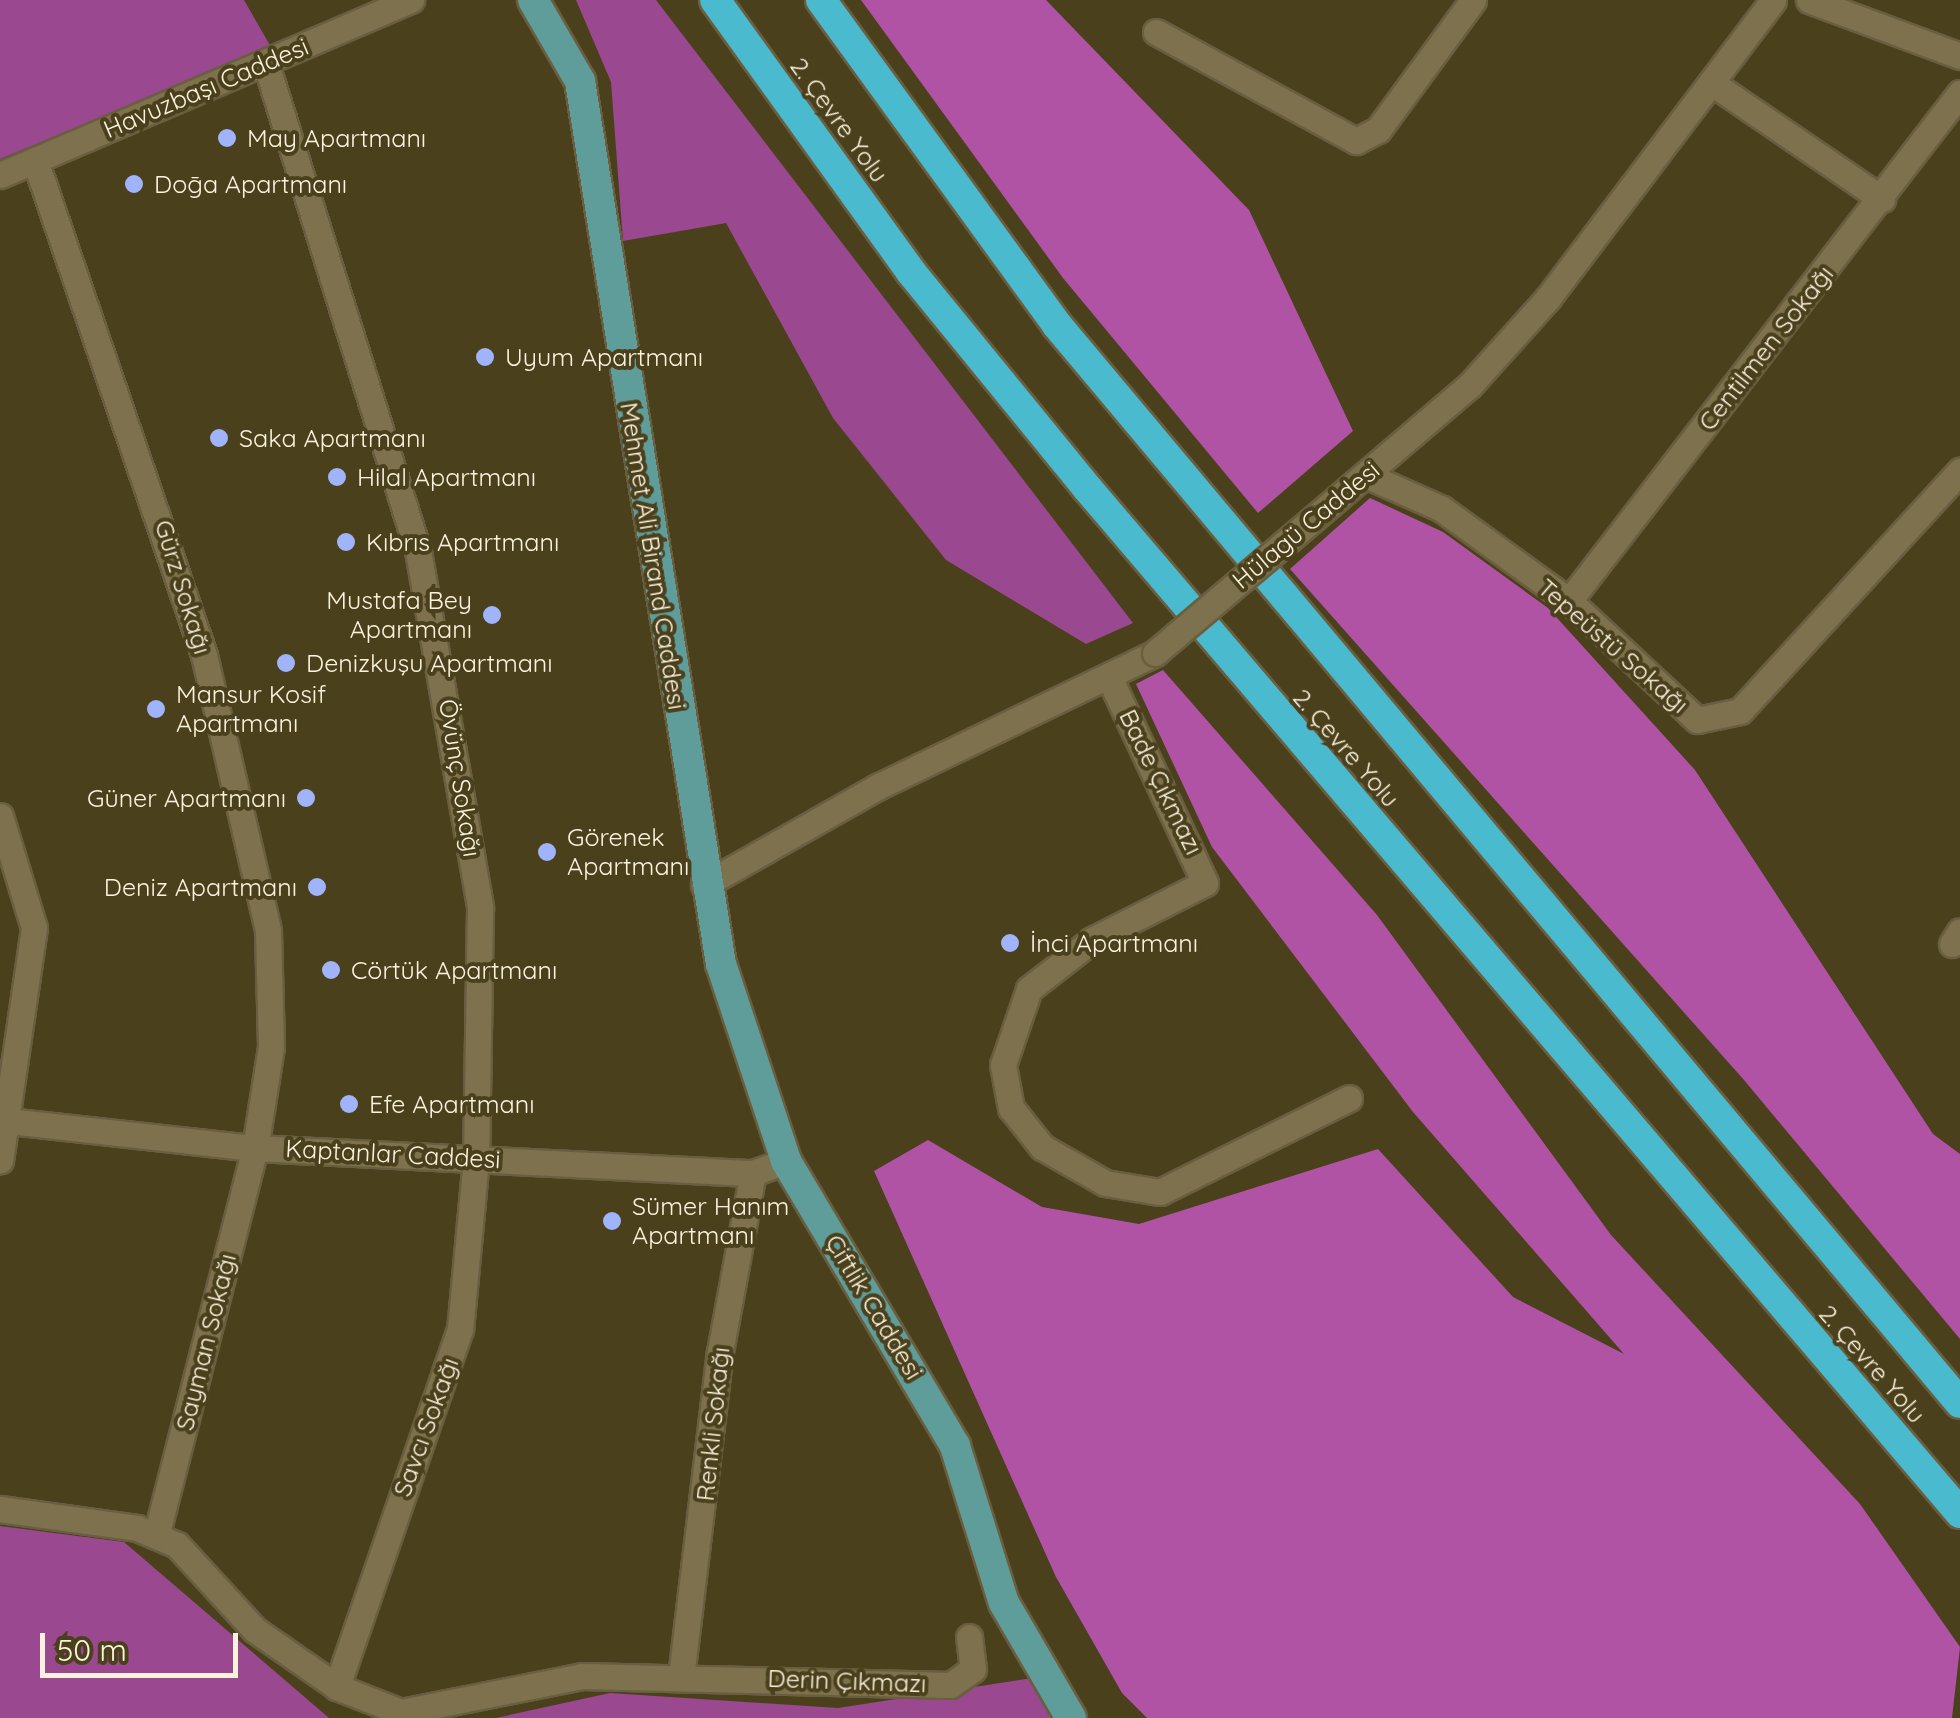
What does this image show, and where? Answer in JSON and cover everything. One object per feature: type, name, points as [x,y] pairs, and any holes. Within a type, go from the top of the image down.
[{"type":"highway","name":"2. Çevre Yolu","points":[[715,0],[912,272],[1088,489],[1960,1513]]},
{"type":"highway","name":"2. Çevre Yolu","points":[[821,0],[1057,325],[1960,1403]]},
{"type":"main road","name":"Mehmet Ali Birand Caddesi","points":[[533,0],[580,81],[704,885]]},
{"type":"main road","name":"Çiftlik Caddesi","points":[[704,885],[786,1162],[956,1446],[1004,1603],[1072,1718]]},
{"type":"street","name":"Havuzbaşı Caddesi","points":[[0,175],[411,0]]},
{"type":"street","points":[[1156,32],[1356,141],[1378,130],[1473,0]]},
{"type":"street","name":"Hülagü Caddesi","points":[[704,885],[877,787],[1110,678],[1154,653],[1368,476],[1470,386],[1548,298],[1773,0]]},
{"type":"street","points":[[1809,0],[1960,56]]},
{"type":"street","name":"Övünç Sokağı","points":[[266,64],[418,551],[456,735],[480,908],[476,1158]]},
{"type":"street","points":[[1712,83],[1882,199]]},
{"type":"street","name":"Centilmen Sokağı","points":[[1569,601],[1960,94]]},
{"type":"street","name":"Gürz Sokağı","points":[[35,160],[204,655],[268,931],[271,1047],[255,1148]]},
{"type":"street","name":"Tepeüstü Sokağı","points":[[1368,476],[1442,509],[1569,601],[1697,720],[1740,711],[1960,472]]},
{"type":"street","name":"Bade Çıkmazı","points":[[1110,678],[1205,883],[1092,940],[1029,989],[1003,1065],[1011,1108],[1058,1156],[1105,1182],[1160,1192],[1349,1098]]},
{"type":"street","points":[[0,816],[34,928],[0,1161]]},
{"type":"street","name":"Kaptanlar Caddesi","points":[[5,1120],[255,1148],[753,1173],[786,1162]]},
{"type":"street","name":"Sayman Sokağı","points":[[156,1536],[255,1148]]},
{"type":"street","name":"Savcı Sokağı","points":[[337,1687],[460,1328],[476,1158]]},
{"type":"street","name":"Renkli Sokağı","points":[[682,1676],[720,1352],[753,1173]]},
{"type":"street","points":[[0,1508],[156,1536],[177,1545],[255,1630],[337,1687],[400,1712],[582,1676],[682,1676]]},
{"type":"street","name":"Derin Çıkmazı","points":[[682,1676],[951,1685],[973,1669],[970,1637]]},
{"type":"shaded area","points":[[0,0],[244,0],[271,47],[0,159]]},
{"type":"shaded area","points":[[576,0],[656,0],[1133,623],[1086,644],[946,560],[833,418],[726,223],[623,241],[611,82]]},
{"type":"shaded area","points":[[861,0],[1046,0],[1249,210],[1353,431],[1258,513],[1063,278]]},
{"type":"shaded area","points":[[1370,498],[1443,532],[1548,608],[1695,770],[1933,1134],[1960,1154],[1960,1339],[1744,1080],[1290,569]]},
{"type":"shaded area","points":[[1163,670],[1377,915],[1611,1235],[1860,1504],[1960,1647],[1952,1718],[1147,1718],[1122,1693],[1056,1577],[874,1171],[928,1140],[1042,1207],[1139,1224],[1378,1149],[1513,1297],[1624,1354],[1413,1112],[1212,847],[1136,684]]},
{"type":"shaded area","points":[[0,1526],[124,1542],[329,1718],[0,1718]]},
{"type":"shaded area","points":[[1033,1678],[1057,1718],[496,1718],[610,1693],[838,1708]]},
{"type":"place","name":"May Apartmanı","points":[[227,138]]},
{"type":"place","name":"Doḡa Apartmanı","points":[[134,184]]},
{"type":"place","name":"Uyum Apartmanı","points":[[485,357]]},
{"type":"place","name":"Saka Apartmanı","points":[[219,438]]},
{"type":"place","name":"Hilal Apartmanı","points":[[337,477]]},
{"type":"place","name":"Kıbrıs Apartmanı","points":[[346,542]]},
{"type":"place","name":"Mustafa Bey Apartmanı","points":[[492,615]]},
{"type":"place","name":"Denizkuşu Apartmanı","points":[[286,663]]},
{"type":"place","name":"Mansur Kosif Apartmanı","points":[[156,709]]},
{"type":"place","name":"Güner Apartmanı","points":[[306,798]]},
{"type":"place","name":"Görenek Apartmanı","points":[[547,852]]},
{"type":"place","name":"Deniz Apartmanı","points":[[317,887]]},
{"type":"place","name":"İnci Apartmanı","points":[[1010,943]]},
{"type":"place","name":"Cörtük Apartmanı","points":[[331,970]]},
{"type":"place","name":"Efe Apartmanı","points":[[349,1104]]},
{"type":"place","name":"Sümer Hanım Apartmanı","points":[[612,1221]]}]
